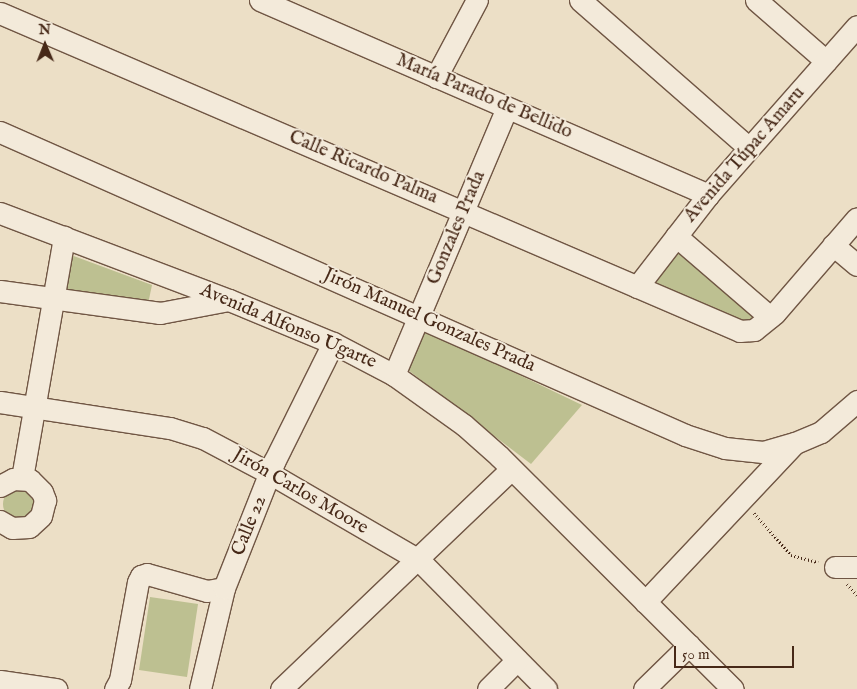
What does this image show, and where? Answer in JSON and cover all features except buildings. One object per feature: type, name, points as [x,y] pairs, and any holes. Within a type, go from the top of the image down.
[{"type":"street","points":[[0,4],[2,0]]},
{"type":"street","name":"María Parado de Bellido","points":[[260,0],[708,195]]},
{"type":"street","points":[[436,76],[477,0]]},
{"type":"street","points":[[580,0],[749,148]]},
{"type":"street","points":[[756,0],[826,62]]},
{"type":"street","name":"Calle Ricardo Palma","points":[[0,13],[740,331],[762,323]]},
{"type":"street","name":"Avenida Túpac Amaru","points":[[637,287],[708,195],[857,26]]},
{"type":"street","name":"Gonzales Prada","points":[[394,375],[507,108]]},
{"type":"street","name":"Jirón Manuel Gonzales Prada","points":[[0,132],[685,435],[725,448],[763,452],[795,443],[821,432],[857,401]]},
{"type":"street","name":"Avenida Alfonso Ugarte","points":[[0,213],[229,300],[333,343],[394,375],[464,424],[733,689]]},
{"type":"street","points":[[676,236],[762,323],[857,218]]},
{"type":"street","points":[[22,478],[64,237]]},
{"type":"street","points":[[833,246],[857,265]]},
{"type":"street","points":[[0,291],[54,300],[160,313],[229,300]]},
{"type":"street","name":"Calle 22","points":[[200,689],[224,588],[271,474],[274,462],[333,343]]},
{"type":"street","name":"Jirón Carlos Moore","points":[[0,402],[170,428],[203,438],[271,474],[418,560],[546,689]]},
{"type":"street","points":[[645,602],[795,443]]},
{"type":"street","points":[[282,689],[511,469]]},
{"type":"street","points":[[0,486],[13,478],[30,480],[42,492],[45,500],[41,516],[36,523],[20,529],[0,521]]},
{"type":"street","points":[[835,567],[857,567]]},
{"type":"street","points":[[115,689],[120,680],[138,582],[142,576],[147,574],[207,591],[224,588]]},
{"type":"street","points":[[644,689],[689,645]]},
{"type":"street","points":[[488,689],[517,660]]},
{"type":"street","points":[[0,681],[23,687],[56,689]]},
{"type":"path","points":[[742,499],[791,555],[835,567]]},
{"type":"green space","points":[[681,248],[764,316],[748,326],[656,287],[654,281]]},
{"type":"green space","points":[[71,255],[152,285],[148,304],[63,293]]},
{"type":"green space","points":[[426,330],[582,405],[531,464],[408,370]]},
{"type":"green space","points":[[19,488],[25,489],[30,493],[34,498],[34,510],[30,515],[25,519],[19,520],[13,519],[8,515],[4,510],[3,504],[4,498],[8,493],[13,489]]},
{"type":"green space","points":[[150,597],[198,604],[187,677],[139,670]]}]
